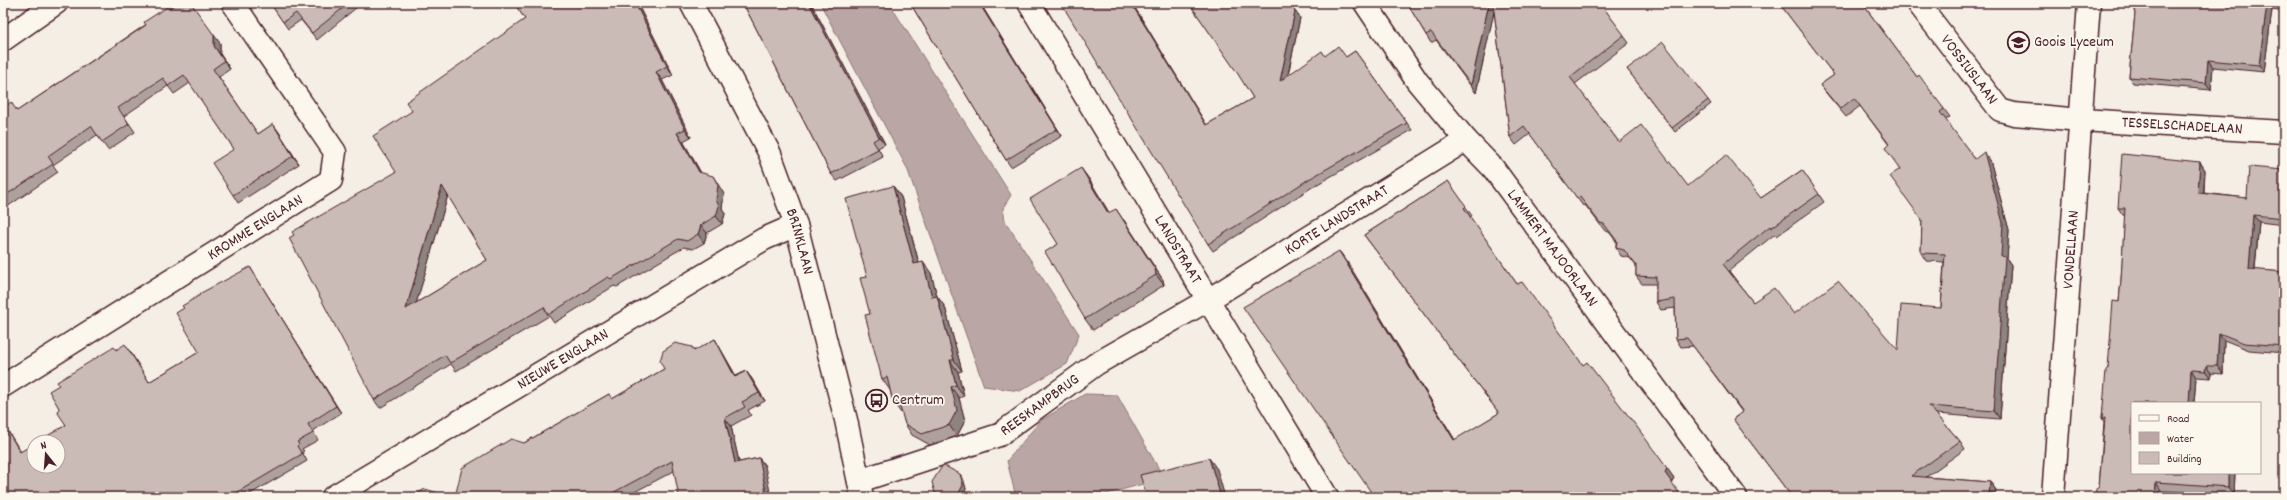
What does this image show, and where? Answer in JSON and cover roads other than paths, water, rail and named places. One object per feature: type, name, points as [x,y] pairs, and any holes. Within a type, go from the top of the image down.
[{"type":"street","points":[[3,40],[56,3]]},
{"type":"street","name":"KROMME ENGLAAN","points":[[3,386],[331,180],[335,152],[233,3]]},
{"type":"street","name":"BRINKLAAN","points":[[691,3],[770,154],[796,225],[846,420],[860,489]]},
{"type":"street","name":"LANDSTRAAT","points":[[1028,3],[1327,497]]},
{"type":"street","name":"LAMMERT MAJOORLAAN","points":[[1365,3],[1417,81],[1466,140],[1493,168],[1736,497]]},
{"type":"street","name":"VOSSIUSLAAN","points":[[1918,3],[2000,110],[2014,114],[2081,120]]},
{"type":"street","name":"VONDELLAAN","points":[[2053,497],[2090,3]]},
{"type":"street","name":"TESSELSCHADELAAN","points":[[2081,120],[2284,132]]},
{"type":"street","name":"KORTE LANDSTRAAT","points":[[1208,300],[1466,140]]},
{"type":"street","name":"NIEUWE ENGLAAN","points":[[333,497],[764,238],[796,225]]},
{"type":"street","name":"REESKAMPBRUG","points":[[860,489],[999,435],[1096,364],[1208,300]]},
{"type":"water","points":[[820,3],[889,3],[1011,195],[1003,208],[1005,221],[1079,334],[1067,364],[1020,391],[984,386],[907,168]]},
{"type":"water","points":[[1085,394],[1117,395],[1164,478],[1096,497],[1016,497],[1007,461],[1040,421]]},
{"type":"place","name":"Goois Lyceum","points":[[2018,42]]},
{"type":"place","name":"Centrum","points":[[877,400]]}]
